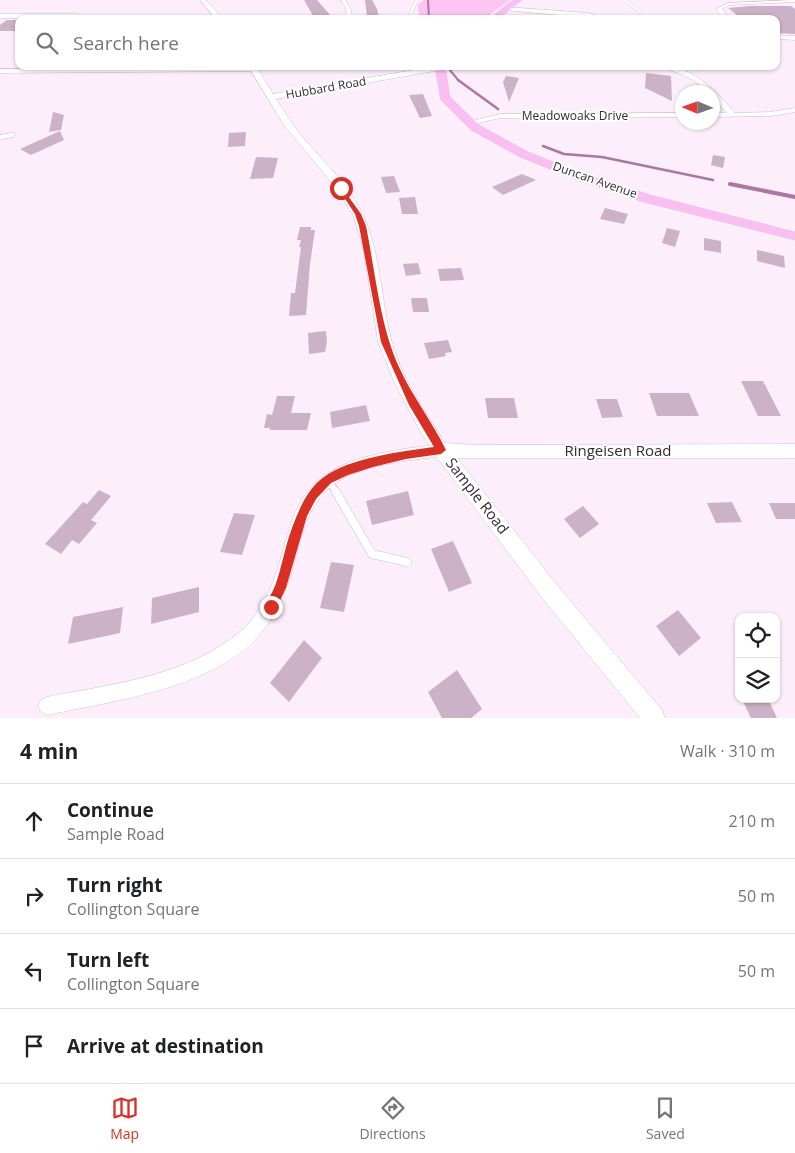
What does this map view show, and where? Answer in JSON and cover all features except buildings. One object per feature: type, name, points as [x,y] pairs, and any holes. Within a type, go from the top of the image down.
[{"type":"main road","points":[[498,15],[518,0]]},
{"type":"main road","name":"Duncan Avenue","points":[[440,70],[439,82],[443,95],[455,112],[468,124],[519,152],[603,184],[675,207],[795,236]]},
{"type":"street","points":[[203,0],[216,15]]},
{"type":"street","points":[[344,0],[349,15]]},
{"type":"street","points":[[723,15],[719,10],[728,4],[795,1]]},
{"type":"street","points":[[506,9],[516,12],[586,15]]},
{"type":"street","points":[[0,16],[15,16]]},
{"type":"street","points":[[780,37],[795,38]]},
{"type":"street","points":[[0,70],[15,70]]},
{"type":"street","name":"Sample Road","points":[[254,70],[292,129],[341,188],[358,214],[367,244],[385,342],[402,385],[441,450],[550,592],[654,718]]},
{"type":"street","name":"Hubbard Road","points":[[272,97],[423,70]]},
{"type":"street","points":[[675,70],[698,79],[709,88],[733,115]]},
{"type":"street","points":[[720,115],[770,114],[795,110]]},
{"type":"street","name":"Meadowoaks Drive","points":[[468,124],[500,116],[675,115]]},
{"type":"street","points":[[0,137],[10,135]]},
{"type":"street","points":[[47,706],[174,676],[200,667],[217,658],[246,636],[271,607],[280,588],[296,529],[313,496],[328,480],[346,471],[373,462],[406,454],[441,450]]},
{"type":"street","name":"Ringeisen Road","points":[[441,450],[477,452],[795,451]]},
{"type":"lane","points":[[409,15],[417,0]]},
{"type":"lane","points":[[624,0],[640,11]]},
{"type":"lane","points":[[328,480],[372,554],[406,562]]},
{"type":"shaded area","points":[[424,0],[510,0],[489,15],[419,15],[418,5]]},
{"type":"waterway","points":[[428,0],[429,15]]},
{"type":"waterway","points":[[450,70],[458,80]]},
{"type":"waterway","points":[[458,80],[498,109]]},
{"type":"waterway","points":[[543,146],[564,154],[602,157],[713,180]]},
{"type":"waterway","points":[[733,185],[730,184],[795,197]]},
{"type":"route","points":[[271,607],[280,588],[296,529],[313,496],[328,480],[346,471],[373,462],[406,454],[441,450],[412,403],[394,366],[385,342],[362,226],[358,214],[341,188]]}]
